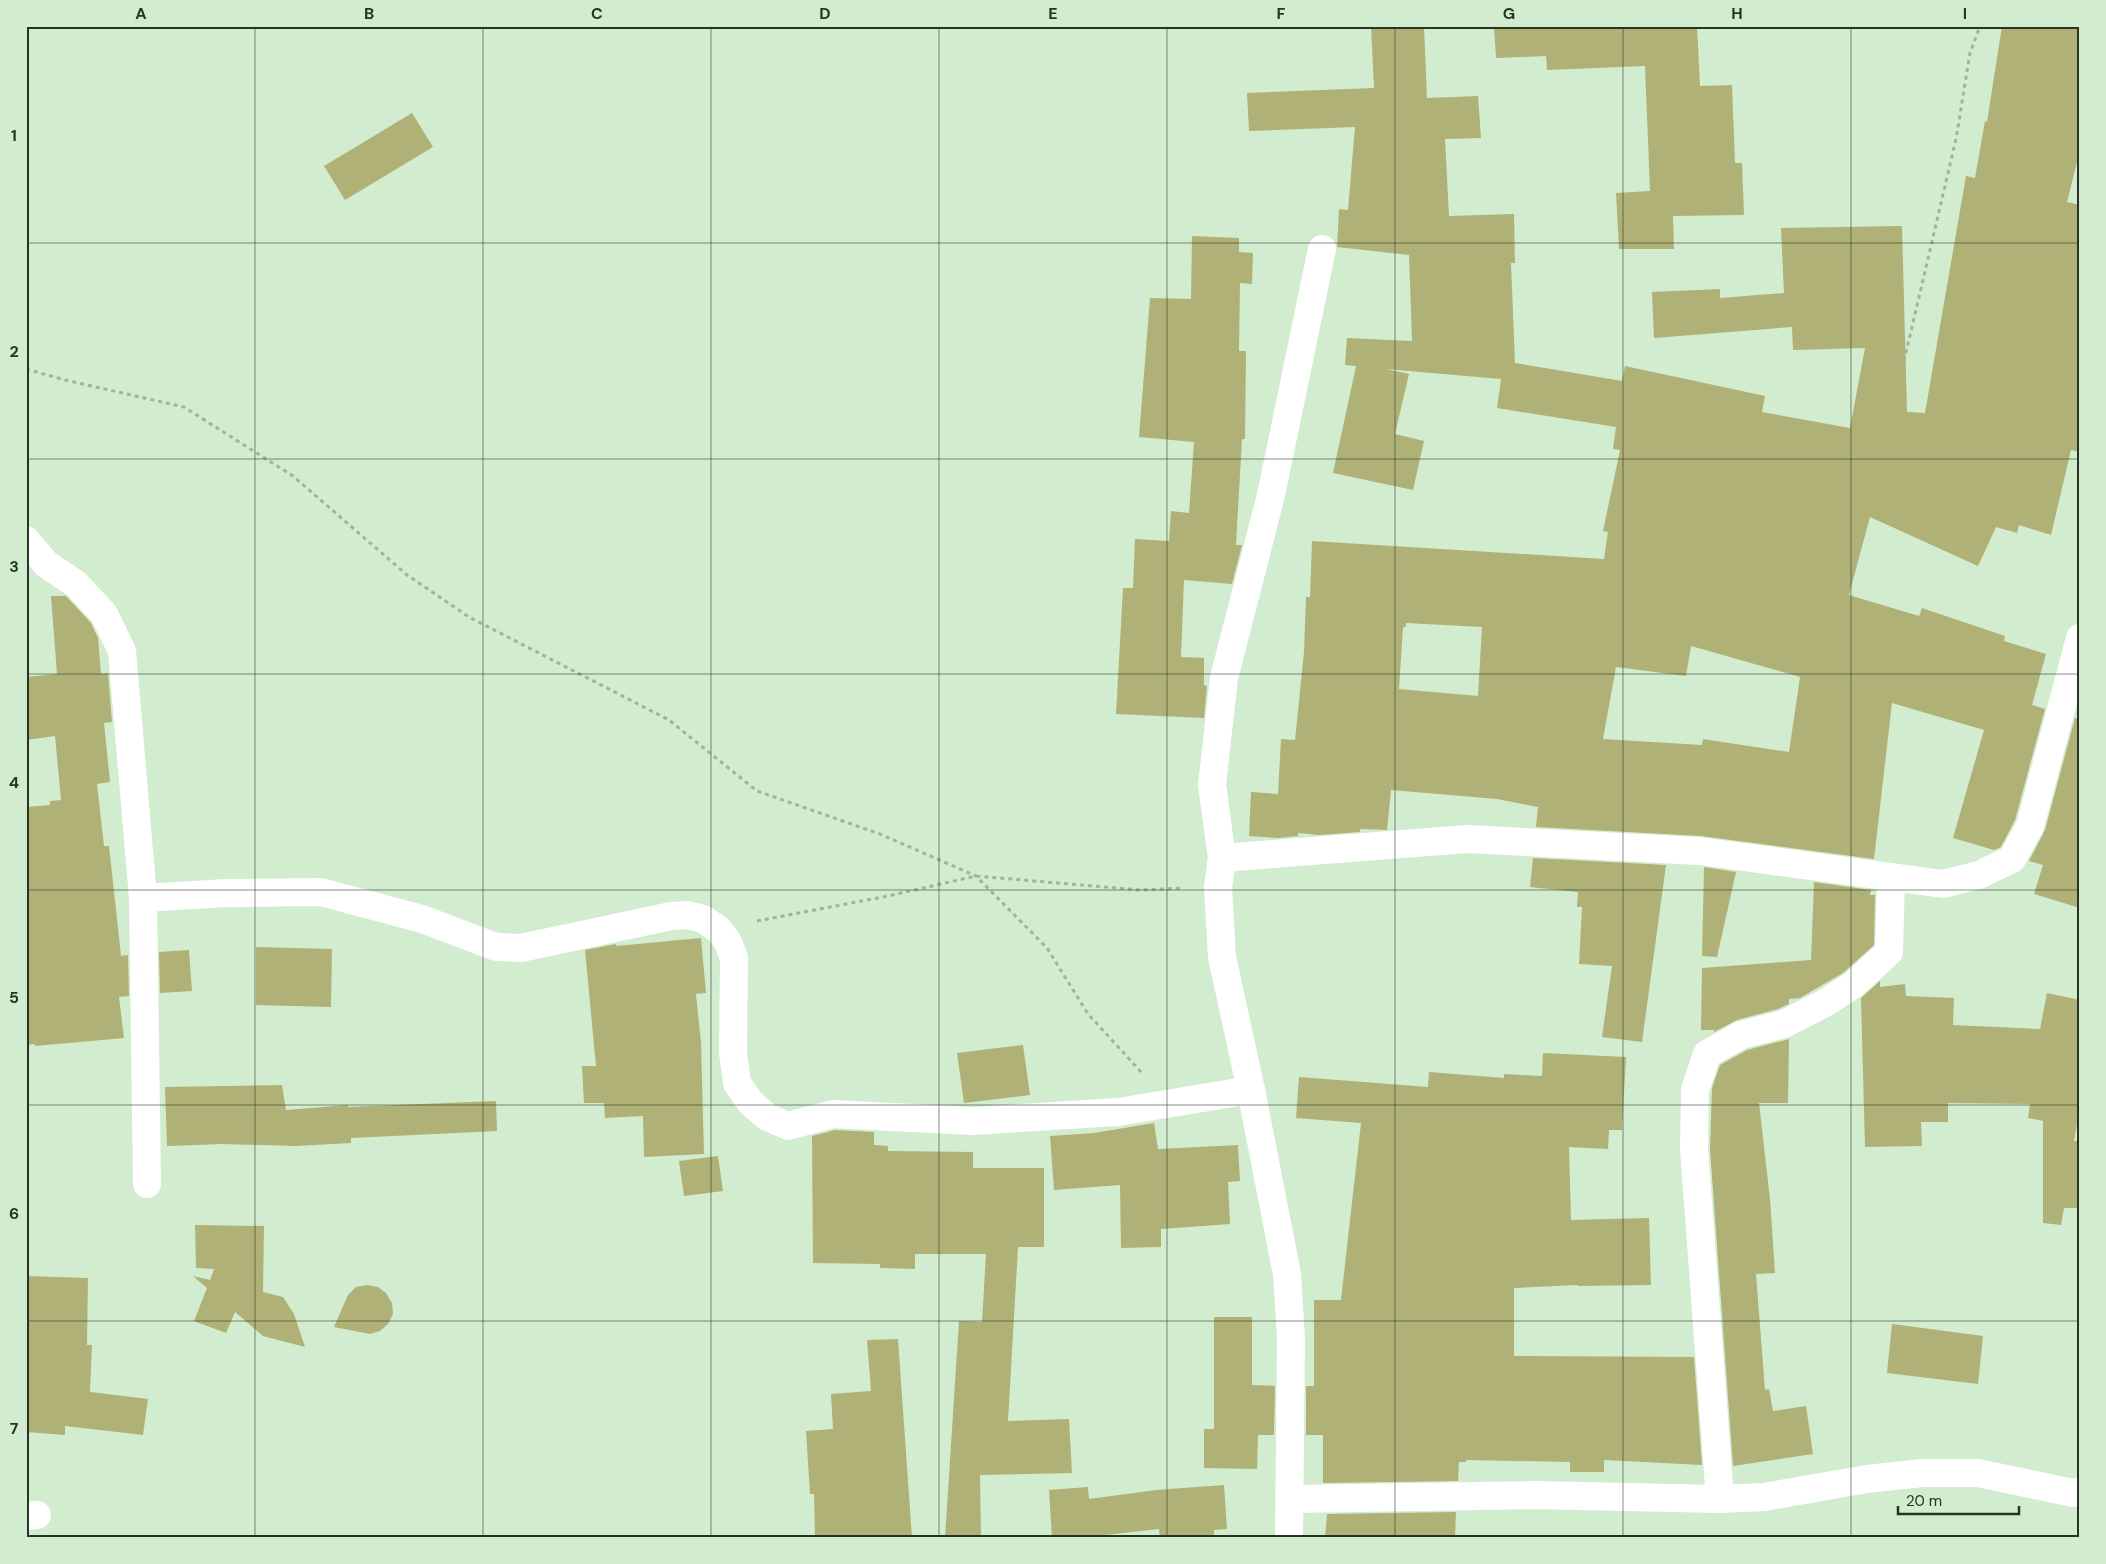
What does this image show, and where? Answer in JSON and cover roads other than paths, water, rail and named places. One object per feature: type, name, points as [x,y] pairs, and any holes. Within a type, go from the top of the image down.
[{"type":"street","points":[[1289,1538],[1291,1338],[1287,1274],[1222,957],[1218,887],[1222,858],[1212,785],[1224,678],[1270,495],[1322,249]]},
{"type":"street","points":[[26,540],[46,564],[76,584],[104,614],[122,651],[143,898],[147,1184]]},
{"type":"street","points":[[1222,858],[1467,839],[1699,851],[1943,884],[1979,875],[2012,859],[2030,826],[2080,638]]},
{"type":"street","points":[[1720,1499],[1694,1149],[1695,1090],[1707,1054],[1741,1035],[1784,1024],[1825,1003],[1853,985],[1889,952],[1891,877]]},
{"type":"street","points":[[143,898],[226,893],[321,892],[422,919],[496,947],[521,948],[671,916],[688,915],[704,919],[718,929],[728,942],[734,958],[733,1053],[737,1083],[750,1102],[767,1117],[788,1126],[833,1114],[972,1121],[1118,1112],[1250,1090]]},
{"type":"street","points":[[1290,1499],[1534,1494],[1720,1499],[1764,1497],[1867,1479],[1922,1473],[1978,1472],[2078,1495]]}]
